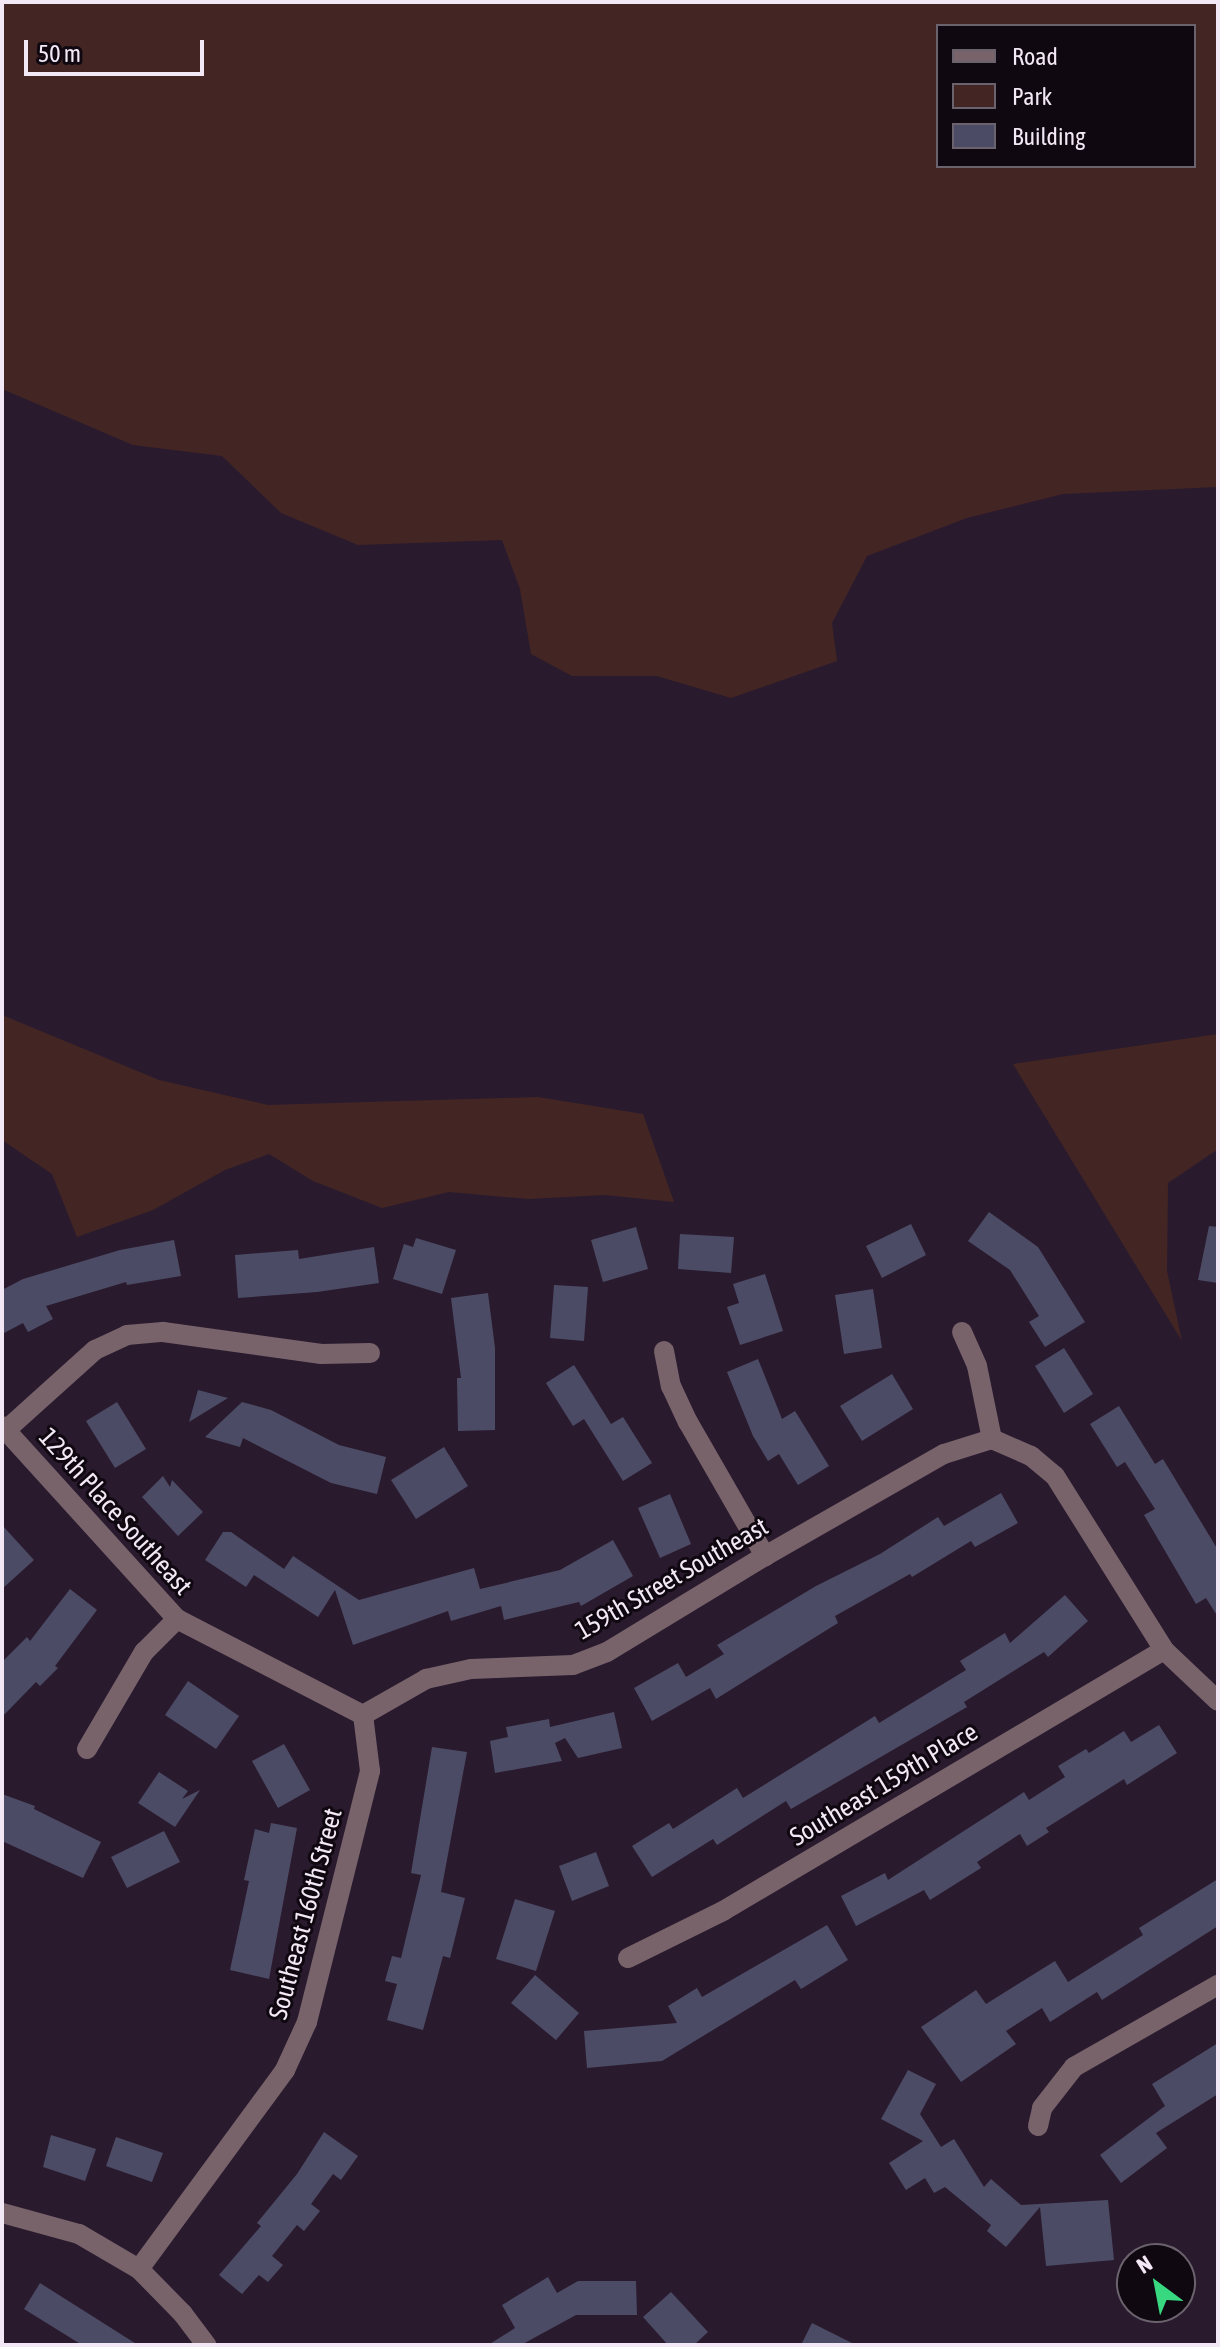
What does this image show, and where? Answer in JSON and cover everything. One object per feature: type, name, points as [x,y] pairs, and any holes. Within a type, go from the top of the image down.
[{"type":"street","points":[[4,1428],[95,1350],[127,1335],[163,1332],[321,1354],[370,1353]]},
{"type":"street","points":[[962,1332],[977,1366],[992,1439],[1031,1456],[1055,1476],[1164,1650],[1218,1701]]},
{"type":"street","points":[[664,1351],[671,1386],[688,1422],[765,1556]]},
{"type":"street","name":"129th Place Southeast","points":[[4,1428],[177,1619],[363,1715]]},
{"type":"street","name":"159th Street Southeast","points":[[363,1715],[426,1679],[471,1669],[573,1665],[607,1652],[765,1556],[944,1454],[992,1439]]},
{"type":"street","points":[[87,1749],[144,1652],[177,1619]]},
{"type":"street","name":"Southeast 159th Place","points":[[628,1958],[723,1911],[1164,1650]]},
{"type":"street","name":"Southeast 160th Street","points":[[139,2269],[285,2070],[307,2022],[370,1771],[363,1715]]},
{"type":"street","points":[[1038,2126],[1042,2108],[1074,2067],[1218,1985]]},
{"type":"street","points":[[2,2213],[79,2234],[139,2269],[183,2314],[206,2345]]},
{"type":"green space","points":[[2,2],[1218,2],[1218,487],[1063,494],[967,518],[867,556],[832,623],[837,661],[731,698],[657,676],[572,676],[531,654],[520,589],[502,540],[358,545],[281,513],[222,456],[133,445],[2,389]]},
{"type":"green space","points":[[2,1015],[159,1080],[268,1105],[538,1097],[643,1114],[674,1202],[605,1195],[528,1199],[449,1192],[382,1208],[313,1181],[269,1154],[225,1170],[153,1210],[77,1237],[52,1174],[2,1140]]},
{"type":"green space","points":[[1218,1034],[1218,1149],[1168,1183],[1167,1271],[1182,1341],[1013,1064]]},
{"type":"building","points":[[989,1212],[1038,1247],[1085,1322],[1045,1347],[1029,1322],[1039,1316],[1010,1270],[968,1241]]},
{"type":"building","points":[[911,1224],[926,1255],[882,1278],[866,1246]]},
{"type":"building","points":[[1209,1226],[1218,1227],[1218,1283],[1198,1280]]},
{"type":"building","points":[[636,1227],[648,1269],[603,1282],[591,1240]]},
{"type":"building","points":[[680,1234],[734,1237],[731,1273],[678,1269]]},
{"type":"building","points":[[416,1238],[456,1250],[442,1294],[393,1279],[404,1244],[413,1247]]},
{"type":"building","points":[[174,1240],[181,1276],[127,1285],[126,1282],[46,1306],[53,1319],[28,1332],[23,1323],[2,1334],[2,1290],[23,1279],[120,1250]]},
{"type":"building","points":[[374,1247],[379,1283],[238,1298],[235,1255],[298,1250],[299,1259]]},
{"type":"building","points":[[765,1274],[783,1331],[740,1345],[727,1307],[739,1303],[733,1284]]},
{"type":"building","points":[[554,1285],[588,1287],[584,1341],[550,1338]]},
{"type":"building","points":[[873,1289],[882,1348],[844,1354],[835,1295]]},
{"type":"building","points":[[488,1293],[495,1348],[495,1430],[458,1431],[457,1378],[461,1378],[451,1298]]},
{"type":"building","points":[[1064,1348],[1093,1394],[1064,1413],[1035,1366]]},
{"type":"building","points":[[758,1359],[782,1419],[795,1411],[829,1466],[798,1485],[779,1454],[768,1461],[753,1436],[727,1372]]},
{"type":"building","points":[[574,1365],[611,1424],[623,1417],[652,1463],[623,1481],[584,1419],[573,1426],[546,1383]]},
{"type":"building","points":[[892,1374],[913,1409],[862,1441],[840,1406]]},
{"type":"building","points":[[198,1390],[228,1398],[189,1422]]},
{"type":"building","points":[[117,1402],[146,1449],[115,1468],[86,1421]]},
{"type":"building","points":[[242,1402],[271,1410],[339,1445],[386,1457],[377,1494],[331,1483],[243,1438],[240,1447],[205,1437]]},
{"type":"building","points":[[1119,1406],[1155,1464],[1163,1459],[1218,1550],[1218,1617],[1206,1598],[1196,1604],[1144,1515],[1155,1509],[1125,1462],[1117,1467],[1090,1424]]},
{"type":"building","points":[[444,1447],[468,1486],[416,1519],[391,1480]]},
{"type":"building","points":[[163,1476],[170,1487],[172,1480],[203,1512],[178,1536],[142,1497]]},
{"type":"building","points":[[1001,1493],[1018,1523],[975,1547],[971,1541],[912,1577],[910,1574],[835,1616],[838,1623],[716,1699],[710,1688],[652,1721],[634,1688],[678,1663],[686,1677],[724,1654],[717,1645],[816,1586],[880,1554],[938,1517],[944,1526]]},
{"type":"building","points":[[670,1494],[691,1544],[660,1558],[638,1508]]},
{"type":"building","points":[[2,1525],[34,1560],[2,1589]]},
{"type":"building","points":[[223,1532],[231,1532],[284,1569],[293,1556],[359,1600],[474,1568],[480,1589],[560,1570],[613,1540],[633,1576],[581,1606],[579,1602],[504,1620],[501,1606],[451,1621],[448,1611],[353,1645],[335,1590],[318,1617],[254,1575],[246,1587],[205,1560]]},
{"type":"building","points":[[70,1589],[97,1610],[55,1666],[58,1668],[40,1686],[36,1682],[2,1717],[2,1662],[27,1637],[30,1641]]},
{"type":"building","points":[[1065,1595],[1088,1621],[1048,1657],[1044,1652],[964,1702],[967,1707],[791,1809],[786,1801],[717,1845],[713,1839],[652,1877],[632,1846],[669,1823],[673,1829],[737,1788],[743,1798],[875,1716],[879,1723],[966,1670],[960,1661],[1005,1633],[1010,1643]]},
{"type":"building","points":[[188,1681],[239,1716],[216,1749],[165,1715]]},
{"type":"building","points":[[614,1712],[622,1748],[578,1758],[565,1738],[555,1743],[562,1761],[495,1773],[490,1741],[508,1737],[506,1727],[549,1719],[550,1727]]},
{"type":"building","points":[[1159,1725],[1177,1753],[1127,1785],[1124,1779],[1046,1828],[1049,1832],[1027,1846],[1020,1834],[977,1862],[981,1868],[930,1900],[924,1890],[856,1926],[841,1896],[885,1873],[888,1880],[1024,1792],[1029,1800],[1065,1777],[1058,1766],[1086,1749],[1089,1753],[1124,1731],[1131,1742]]},
{"type":"building","points":[[284,1744],[310,1790],[278,1808],[252,1761]]},
{"type":"building","points":[[432,1747],[467,1752],[441,1892],[465,1898],[450,1958],[443,1956],[423,2030],[387,2020],[397,1984],[385,1981],[392,1956],[401,1958],[421,1875],[411,1873]]},
{"type":"building","points":[[159,1772],[188,1791],[182,1799],[200,1790],[175,1827],[138,1803]]},
{"type":"building","points":[[2,1794],[35,1806],[34,1809],[101,1842],[83,1878],[2,1841]]},
{"type":"building","points":[[271,1823],[297,1828],[269,1979],[230,1970],[249,1881],[244,1880],[255,1829],[269,1833]]},
{"type":"building","points":[[164,1831],[180,1862],[127,1888],[111,1857]]},
{"type":"building","points":[[596,1852],[609,1886],[572,1901],[559,1866]]},
{"type":"building","points":[[1218,1879],[1218,1926],[1102,2000],[1097,1992],[1050,2022],[1042,2008],[1006,2031],[1016,2044],[961,2082],[921,2027],[976,1990],[986,2004],[1055,1961],[1068,1982],[1143,1935],[1139,1928]]},
{"type":"building","points":[[515,1899],[555,1911],[536,1971],[496,1959]]},
{"type":"building","points":[[827,1925],[848,1960],[801,1989],[795,1980],[662,2061],[587,2068],[584,2031],[677,2023],[668,2006],[697,1988],[702,1997]]},
{"type":"building","points":[[535,1975],[579,2013],[556,2040],[511,2003]]},
{"type":"building","points":[[1218,2043],[1218,2094],[1156,2133],[1167,2148],[1121,2183],[1100,2155],[1165,2106],[1152,2084]]},
{"type":"building","points":[[908,2070],[936,2084],[920,2114],[941,2147],[954,2139],[984,2187],[991,2179],[1021,2205],[1108,2200],[1114,2260],[1046,2266],[1040,2207],[1006,2247],[987,2231],[991,2225],[945,2187],[934,2193],[925,2178],[906,2190],[889,2163],[923,2141],[881,2119]]},
{"type":"building","points":[[324,2132],[358,2156],[341,2180],[333,2174],[311,2204],[320,2211],[304,2231],[297,2225],[272,2256],[283,2265],[268,2282],[259,2275],[242,2294],[219,2275],[261,2226],[257,2223],[297,2174]]},
{"type":"building","points":[[51,2135],[96,2149],[85,2181],[43,2167]]},
{"type":"building","points":[[116,2137],[163,2153],[152,2182],[106,2166]]},
{"type":"building","points":[[548,2277],[557,2293],[578,2281],[636,2281],[637,2315],[576,2315],[521,2345],[488,2345],[515,2328],[502,2305]]},
{"type":"building","points":[[40,2283],[138,2345],[82,2345],[24,2309]]},
{"type":"building","points":[[671,2292],[708,2332],[694,2345],[668,2345],[643,2317]]},
{"type":"building","points":[[812,2323],[856,2345],[801,2345]]}]
